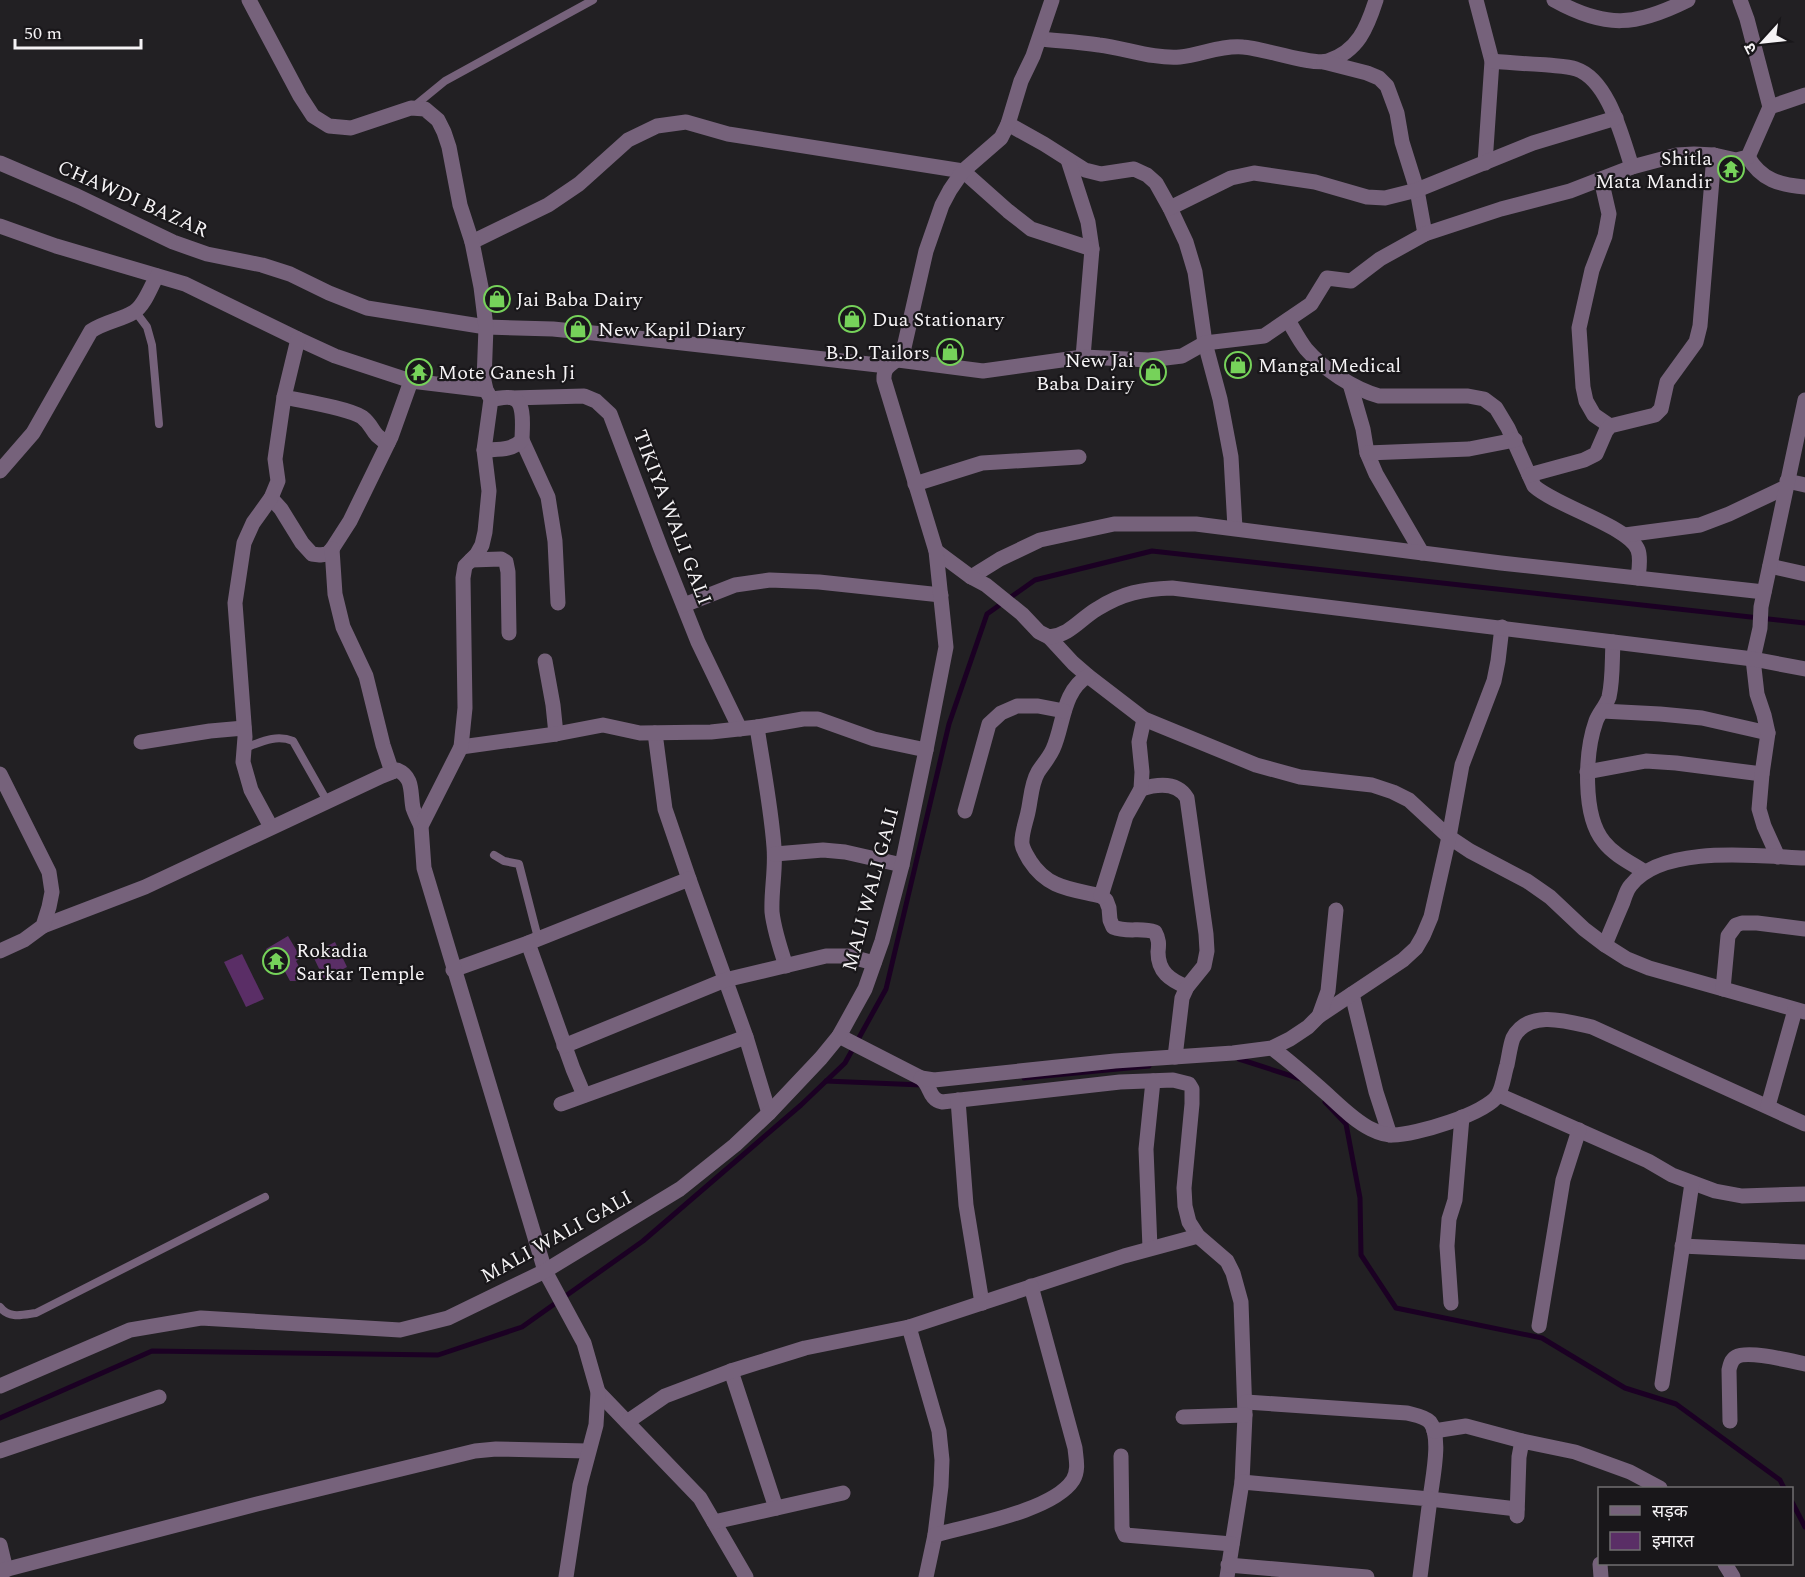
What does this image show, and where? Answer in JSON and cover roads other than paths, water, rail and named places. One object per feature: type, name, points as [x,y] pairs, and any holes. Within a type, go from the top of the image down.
[{"type":"street","points":[[249,0],[313,116],[329,126],[351,128],[411,108],[425,109],[438,120],[449,147],[460,205],[472,242],[486,327],[484,381],[489,394],[484,450],[489,491],[482,545],[465,566],[463,578],[465,708],[461,747],[421,826]]},
{"type":"street","name":"MALI WALI GALI","points":[[0,1386],[130,1330],[201,1318],[400,1330],[448,1318],[545,1271],[680,1189],[735,1144],[769,1113],[821,1058],[845,1039],[882,941],[902,866],[946,647],[936,551],[884,380],[884,373],[903,352],[926,251],[942,205],[963,171],[1001,138],[1008,124],[1021,81],[1034,56],[1052,0]]},
{"type":"street","points":[[1324,62],[1338,57],[1355,46],[1369,22],[1376,0]]},
{"type":"street","points":[[1476,0],[1492,61],[1485,163]]},
{"type":"street","points":[[1554,0],[1598,19],[1621,21],[1662,13],[1688,0]]},
{"type":"street","points":[[1740,0],[1770,107],[1748,157]]},
{"type":"street","points":[[1040,39],[1098,44],[1180,57],[1225,47],[1242,46],[1324,62],[1379,78],[1387,86],[1397,113],[1402,142],[1418,190],[1425,234]]},
{"type":"street","points":[[1492,61],[1576,69],[1588,75],[1605,96],[1616,118],[1632,167]]},
{"type":"street","points":[[1770,107],[1805,95]]},
{"type":"street","points":[[1170,208],[1232,178],[1254,172],[1315,182],[1367,197],[1385,198],[1418,190],[1533,143],[1616,118]]},
{"type":"street","points":[[472,242],[548,205],[579,184],[628,140],[657,126],[686,122],[728,134],[963,171],[1031,229],[1092,249]]},
{"type":"street","points":[[1008,124],[1085,170],[1101,174],[1134,170],[1147,175],[1156,183],[1186,242],[1195,272],[1205,343],[1220,399],[1231,457],[1235,528]]},
{"type":"street","points":[[1205,343],[1264,336],[1311,304],[1327,278],[1351,281],[1380,260],[1425,234],[1501,209],[1570,191],[1632,167],[1677,155],[1714,155],[1736,160],[1748,157]]},
{"type":"street","points":[[1529,474],[1584,460],[1596,454],[1605,431],[1610,426],[1655,415],[1661,409],[1667,382],[1696,342],[1700,326],[1714,155]]},
{"type":"street","points":[[1748,157],[1754,169],[1767,178],[1805,187]]},
{"type":"street","points":[[1068,160],[1088,222],[1092,249],[1083,357]]},
{"type":"street","name":"CHAWDI BAZAR","points":[[0,163],[77,196],[173,242],[207,254],[262,265],[290,274],[367,308],[486,327],[553,329],[983,371],[1083,357],[1149,360],[1182,356],[1205,343]]},
{"type":"street","points":[[1601,179],[1609,214],[1605,236],[1592,270],[1579,328],[1586,401],[1594,415],[1610,426]]},
{"type":"street","name":"TIKIYA WALI GALI","points":[[0,226],[56,246],[185,284],[335,356],[411,381],[512,398],[584,396],[596,401],[610,414],[698,642],[740,729]]},
{"type":"street","points":[[0,471],[33,433],[91,331],[135,311],[157,276]]},
{"type":"street","points":[[1288,320],[1305,348],[1350,384],[1364,392],[1379,396],[1468,396],[1484,399],[1496,408],[1515,440],[1534,486],[1542,493],[1610,526],[1638,548],[1640,559],[1638,578]]},
{"type":"street","points":[[271,828],[251,789],[243,762],[244,728],[235,603],[244,543],[253,523],[271,498],[278,481],[275,459],[284,396],[298,339]]},
{"type":"street","points":[[271,498],[312,554],[327,554],[350,521],[388,443],[411,381]]},
{"type":"street","points":[[1350,384],[1363,429],[1367,453],[1376,474],[1422,553]]},
{"type":"street","points":[[284,396],[337,408],[360,416],[369,425],[373,434],[388,443]]},
{"type":"street","points":[[512,398],[521,407],[522,440],[548,497],[555,541],[558,603]]},
{"type":"street","points":[[1778,857],[1764,826],[1760,809],[1768,733],[1756,694],[1753,660],[1763,599],[1805,400]]},
{"type":"street","points":[[484,450],[510,448],[517,446],[522,440]]},
{"type":"street","points":[[1367,453],[1469,449],[1515,440]]},
{"type":"street","points":[[915,484],[982,462],[1079,457]]},
{"type":"street","points":[[1625,536],[1700,525],[1729,514],[1787,484],[1805,485]]},
{"type":"street","points":[[971,577],[1000,558],[1040,540],[1114,524],[1196,524],[1638,578],[1763,599]]},
{"type":"street","points":[[332,549],[335,594],[343,627],[366,676],[392,772]]},
{"type":"street","points":[[936,551],[971,577],[986,585],[1022,614],[1088,676],[1144,719],[1256,765],[1300,777],[1372,785],[1393,792],[1409,800],[1449,837],[1470,852],[1527,881],[1550,897],[1584,929],[1627,959],[1649,968],[1800,1011],[1768,1106]]},
{"type":"street","points":[[471,560],[501,559],[506,562],[510,633]]},
{"type":"street","points":[[1770,566],[1805,574]]},
{"type":"street","points":[[684,605],[735,585],[770,580],[819,582],[941,595]]},
{"type":"street","points":[[1049,637],[1067,632],[1095,609],[1119,596],[1143,589],[1173,588],[1502,627],[1805,669]]},
{"type":"street","points":[[926,1085],[934,1080],[1115,1061],[1272,1048],[1308,1027],[1319,1016],[1404,960],[1424,936],[1431,917],[1462,765],[1494,681],[1502,627]]},
{"type":"street","points":[[1613,642],[1611,688],[1608,700],[1597,719],[1587,772],[1590,810],[1594,828],[1609,847],[1645,872]]},
{"type":"street","points":[[545,661],[555,713],[556,734]]},
{"type":"street","points":[[1088,676],[1076,685],[1064,711],[1053,749],[1034,783],[1022,844],[1032,864],[1050,882],[1101,896],[1106,900],[1113,927],[1120,930],[1155,932],[1159,938],[1158,957],[1161,969],[1166,976],[1187,987]]},
{"type":"street","points":[[964,811],[990,724],[1001,712],[1017,706],[1038,706],[1064,711]]},
{"type":"street","points":[[1602,711],[1702,718],[1768,733]]},
{"type":"street","points":[[461,747],[603,725],[640,733],[711,732],[803,719],[818,720],[874,739],[926,750]]},
{"type":"street","points":[[1101,896],[1126,816],[1141,789],[1139,742],[1144,719]]},
{"type":"street","points":[[757,727],[775,854],[776,870],[772,911],[786,966]]},
{"type":"street","points":[[141,742],[244,728]]},
{"type":"street","points":[[655,733],[665,809],[746,1037],[769,1113]]},
{"type":"street","points":[[1587,772],[1646,761],[1762,774]]},
{"type":"street","points":[[0,951],[24,940],[43,926],[145,887],[392,772],[397,770],[405,773],[410,781],[413,807],[421,826],[424,868],[545,1271],[584,1343],[598,1392],[596,1425],[580,1485],[566,1577]]},
{"type":"street","points":[[0,774],[49,872],[52,892],[50,907],[43,926]]},
{"type":"street","points":[[1141,789],[1154,785],[1167,785],[1183,791],[1187,798],[1205,923],[1207,951],[1204,966],[1187,987],[1181,1006],[1175,1057]]},
{"type":"street","points":[[775,854],[823,850],[845,852],[902,866]]},
{"type":"street","points":[[1605,945],[1630,886],[1645,872],[1667,861],[1692,857],[1805,858]]},
{"type":"street","points":[[453,970],[688,879]]},
{"type":"street","points":[[1319,1016],[1328,990],[1336,910]]},
{"type":"street","points":[[1723,989],[1728,936],[1736,925],[1757,923],[1805,929]]},
{"type":"street","points":[[533,940],[564,1046],[584,1095]]},
{"type":"street","points":[[564,1046],[725,980],[826,956],[848,956],[874,963]]},
{"type":"street","points":[[1352,994],[1376,1092],[1390,1136]]},
{"type":"street","points":[[1272,1048],[1296,1066],[1353,1117],[1370,1129],[1390,1136],[1417,1132],[1462,1117],[1490,1104],[1498,1095],[1512,1040],[1520,1029],[1530,1022],[1546,1019],[1592,1027],[1805,1124]]},
{"type":"street","points":[[561,1104],[746,1037]]},
{"type":"street","points":[[845,1039],[926,1085],[936,1101],[942,1102],[1120,1083],[1181,1081],[1189,1084],[1192,1089],[1192,1104],[1184,1188],[1185,1206],[1189,1222],[1198,1236],[1227,1261],[1233,1273],[1241,1302],[1246,1408],[1242,1482],[1228,1571],[1367,1577]]},
{"type":"street","points":[[1115,1061],[1120,1083]]},
{"type":"street","points":[[1150,1248],[1146,1149],[1153,1081]]},
{"type":"street","points":[[1498,1095],[1648,1161],[1672,1175],[1715,1191],[1742,1196],[1805,1194]]},
{"type":"street","points":[[957,1100],[966,1205],[982,1303]]},
{"type":"street","points":[[1451,1303],[1449,1219],[1455,1200],[1462,1117]]},
{"type":"street","points":[[1539,1326],[1563,1180],[1579,1130]]},
{"type":"street","points":[[1662,1384],[1692,1183]]},
{"type":"street","points":[[627,1422],[665,1396],[731,1371],[815,1346],[909,1327],[1150,1248],[1198,1236]]},
{"type":"street","points":[[1682,1246],[1805,1252]]},
{"type":"street","points":[[935,1534],[1023,1510],[1053,1498],[1064,1491],[1074,1479],[1077,1466],[1075,1448],[1031,1286]]},
{"type":"street","points":[[909,1327],[939,1431],[942,1460],[935,1534],[926,1577]]},
{"type":"street","points":[[1730,1421],[1729,1370],[1731,1362],[1736,1357],[1741,1355],[1768,1357],[1805,1364]]},
{"type":"street","points":[[731,1371],[776,1508]]},
{"type":"street","points":[[598,1392],[700,1498],[746,1577]]},
{"type":"street","points":[[0,1451],[159,1397]]},
{"type":"street","points":[[1183,1417],[1246,1408],[1407,1413],[1425,1418],[1434,1431],[1436,1441],[1420,1577]]},
{"type":"street","points":[[1434,1431],[1466,1425],[1522,1441],[1575,1452],[1630,1472],[1658,1487]]},
{"type":"street","points":[[1242,1482],[1430,1499],[1517,1513],[1519,1457],[1522,1441]]},
{"type":"street","points":[[0,1545],[3,1570],[257,1503],[475,1451],[496,1449],[588,1451]]},
{"type":"street","points":[[1121,1456],[1122,1528],[1125,1535],[1232,1544]]},
{"type":"street","points":[[714,1521],[843,1493]]},
{"type":"lane","points":[[411,108],[445,81],[592,0]]},
{"type":"lane","points":[[135,311],[147,327],[152,345],[159,424]]},
{"type":"lane","points":[[245,748],[273,739],[286,738],[293,741],[327,801]]},
{"type":"lane","points":[[494,855],[504,861],[519,864],[533,940]]},
{"type":"lane","points":[[0,1307],[4,1312],[16,1316],[36,1313],[266,1197]]},
{"type":"waterway","points":[[0,1418],[152,1351],[438,1355],[522,1327],[643,1241],[801,1105],[845,1063],[886,989],[949,724],[987,614],[1035,580],[1152,551],[1805,623]]},
{"type":"waterway","points":[[1239,1059],[1304,1080]]},
{"type":"waterway","points":[[1024,1078],[1149,1066]]},
{"type":"waterway","points":[[826,1081],[922,1085]]},
{"type":"waterway","points":[[1325,1102],[1346,1124],[1360,1198],[1361,1255],[1396,1308],[1542,1338],[1625,1388],[1676,1404],[1780,1480],[1784,1487]]},
{"type":"waterway","points":[[1793,1504],[1805,1527]]},
{"type":"place","name":"Shitla Mata Mandir","points":[[1731,169]]},
{"type":"place","name":"Jai Baba Dairy","points":[[497,299]]},
{"type":"place","name":"Dua Stationary","points":[[852,319]]},
{"type":"place","name":"New Kapil Diary","points":[[578,329]]},
{"type":"place","name":"B.D. Tailors","points":[[950,352]]},
{"type":"place","name":"Mangal Medical","points":[[1238,365]]},
{"type":"place","name":"Mote Ganesh Ji","points":[[419,372]]},
{"type":"place","name":"New Jai Baba Dairy","points":[[1153,372]]},
{"type":"place","name":"Rokadia Sarkar Temple","points":[[276,961]]}]
